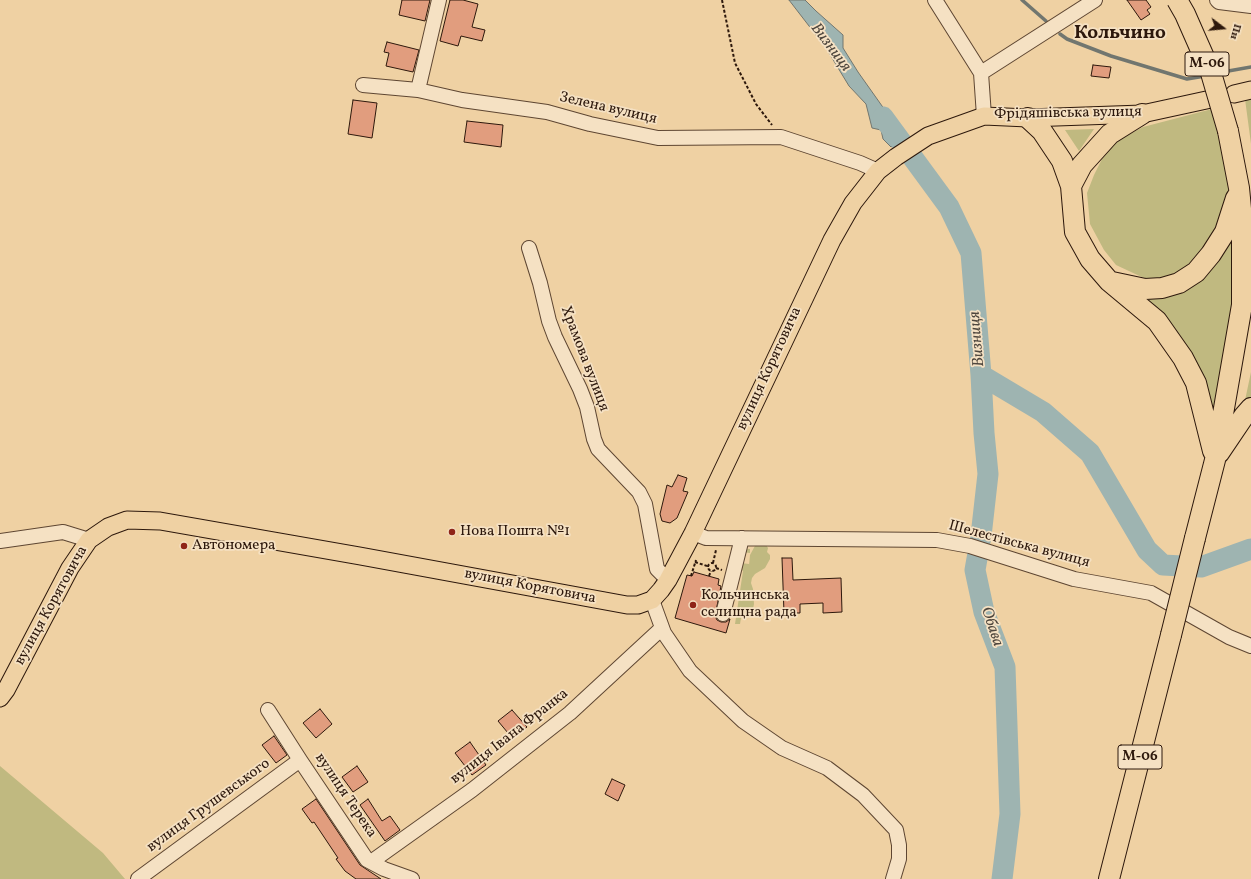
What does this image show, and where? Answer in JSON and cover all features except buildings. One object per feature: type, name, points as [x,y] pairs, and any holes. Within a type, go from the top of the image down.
[{"type":"highway","name":"М-06","points":[[1109,879],[1215,460],[1242,305],[1246,227],[1228,131],[1211,73],[1185,14],[1177,0]]},
{"type":"highway","points":[[1072,186],[1082,165],[1110,134],[1142,114]]},
{"type":"highway","points":[[1028,118],[1042,131],[1062,160],[1072,186],[1074,232],[1090,259],[1109,281],[1157,321],[1183,358],[1196,383],[1215,460]]},
{"type":"highway","points":[[1109,281],[1145,289],[1162,288],[1179,283],[1196,272],[1211,254],[1225,232],[1239,188]]},
{"type":"highway","points":[[1215,460],[1244,416],[1251,408]]},
{"type":"main road","points":[[1234,94],[1251,90]]},
{"type":"main road","name":"Фрідяшівська вулиця","points":[[896,156],[928,136],[984,116],[1028,118],[1142,114],[1211,99]]},
{"type":"main road","name":"вулиця Корятовича","points":[[0,698],[6,690],[70,568],[89,540],[108,527],[127,520],[160,521],[368,557],[627,605],[638,605],[652,600],[668,580],[693,533],[832,240],[853,203],[878,171],[896,156]]},
{"type":"street","points":[[418,90],[439,0]]},
{"type":"street","points":[[935,0],[981,73],[984,116]]},
{"type":"street","points":[[981,73],[1095,0]]},
{"type":"street","points":[[1217,0],[1219,2],[1251,6]]},
{"type":"street","name":"Зелена вулиця","points":[[363,85],[418,90],[462,100],[547,112],[590,124],[658,138],[781,137],[860,163],[878,171]]},
{"type":"street","name":"Храмова вулиця","points":[[529,248],[540,283],[549,321],[580,389],[598,449],[639,492],[645,504],[657,569],[668,580]]},
{"type":"street","points":[[0,541],[63,532],[89,540]]},
{"type":"street","name":"Шелестівська вулиця","points":[[693,533],[706,538],[741,545],[937,540],[970,546],[1074,579],[1151,592],[1229,638],[1251,646]]},
{"type":"street","points":[[723,614],[741,545]]},
{"type":"street","points":[[652,600],[664,633],[690,672],[743,721],[782,748],[827,768],[863,795],[896,830],[899,844],[899,858],[893,879]]},
{"type":"street","name":"вулиця Івана Франка","points":[[371,862],[472,790],[570,713],[662,628]]},
{"type":"street","name":"вулиця Терека","points":[[268,710],[368,860],[384,869],[412,879]]},
{"type":"street","name":"вулиця Грушевського","points":[[142,878],[300,760]]},
{"type":"path","points":[[722,0],[735,63],[756,104],[781,137]]},
{"type":"path","points":[[710,549],[741,545]]},
{"type":"path","points":[[709,576],[711,571],[716,568],[713,563],[717,549]]},
{"type":"path","points":[[691,576],[697,555]]},
{"type":"path","points":[[695,562],[708,566],[708,569],[711,571]]},
{"type":"path","points":[[708,566],[710,563],[713,563]]},
{"type":"shaded area","points":[[1251,98],[1251,144],[1245,99]]},
{"type":"shaded area","points":[[1212,109],[1233,187],[1207,252],[1176,277],[1146,279],[1116,265],[1104,250],[1090,224],[1087,193],[1103,157],[1115,142],[1143,127]]},
{"type":"shaded area","points":[[1094,129],[1079,151],[1065,130]]},
{"type":"shaded area","points":[[1232,239],[1235,306],[1215,413],[1203,382],[1144,296],[1179,288]]},
{"type":"shaded area","points":[[1251,372],[1251,397],[1244,405]]},
{"type":"shaded area","points":[[756,544],[766,545],[770,559],[765,568],[755,574],[752,578],[753,609],[744,613],[742,612],[740,624],[735,624],[743,571],[740,568],[741,549],[750,549],[750,553],[742,552],[741,563],[749,565],[750,555]]},
{"type":"shaded area","points":[[0,766],[103,853],[125,879],[0,879]]},
{"type":"water","points":[[789,0],[805,0],[843,35],[843,48],[904,137],[891,147],[883,139],[881,130],[872,128],[866,104],[849,86],[826,48]]},
{"type":"waterway","points":[[1022,0],[1046,21]]},
{"type":"waterway","points":[[1060,34],[1067,39],[1111,56],[1187,79],[1205,76]]},
{"type":"waterway","points":[[1217,73],[1251,67]]},
{"type":"waterway","name":"Визниця","points":[[883,117],[949,207],[971,253],[981,375],[1043,412],[1090,453],[1147,550],[1163,565],[1201,567],[1251,549]]},
{"type":"waterway","name":"Обава","points":[[981,375],[988,474],[981,536],[975,570],[984,612],[1005,667],[1010,814],[1002,879]]},
{"type":"place","name":"Нова Пошта №1","points":[[452,532]]},
{"type":"place","name":"Автономера","points":[[184,546]]},
{"type":"place","name":"Кольчинська селищна рада","points":[[693,605]]},
{"type":"district","name":"Кольчино","points":[[1120,35]]}]
